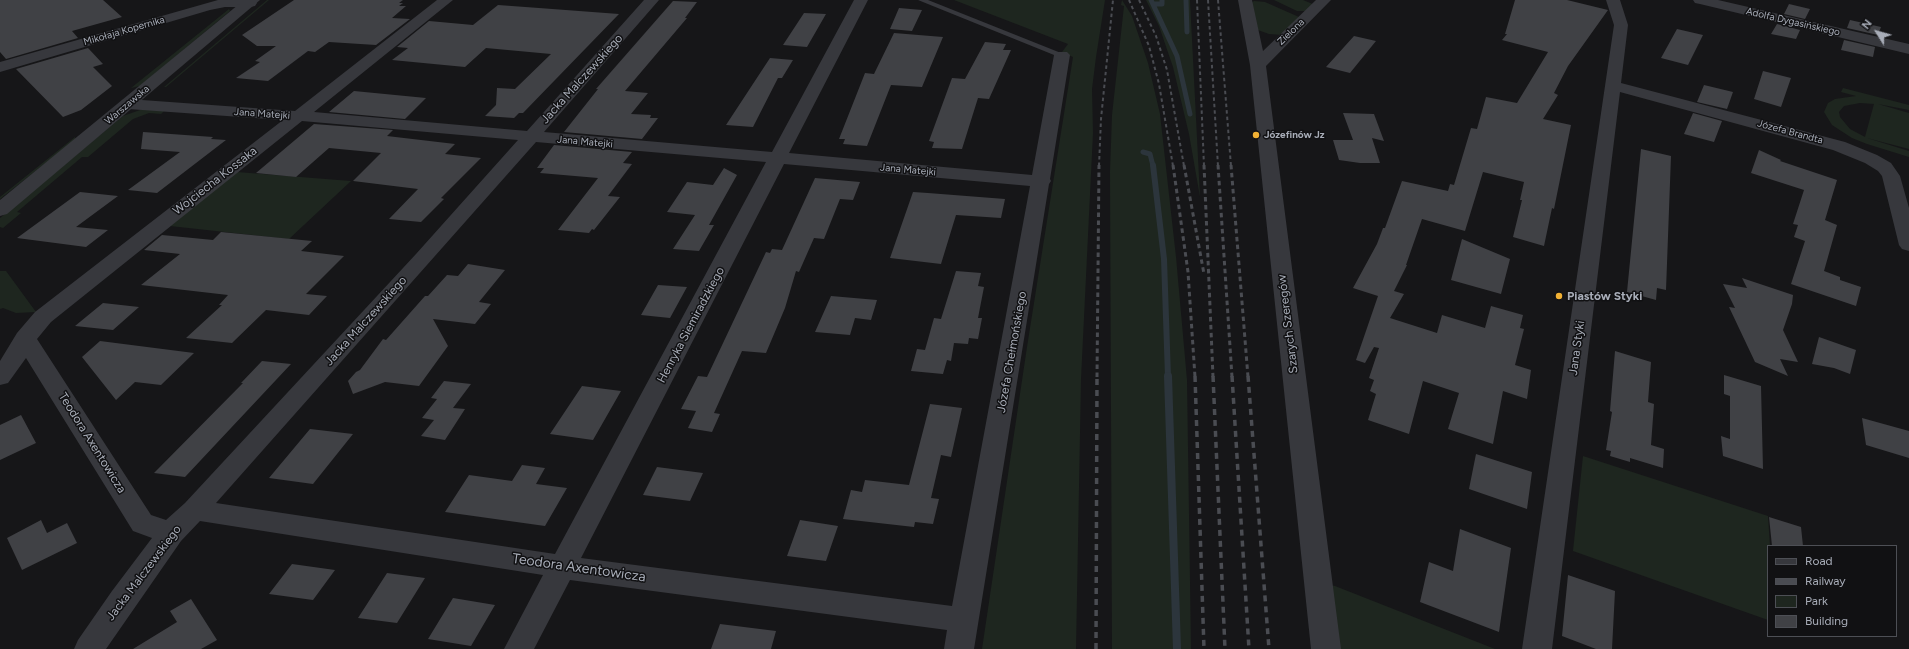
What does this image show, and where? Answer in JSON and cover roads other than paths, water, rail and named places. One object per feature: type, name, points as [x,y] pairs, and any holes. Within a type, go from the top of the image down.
[{"type":"street","name":"Wojciecha Kossaka","points":[[0,377],[18,353],[25,338],[43,317],[446,0]]},
{"type":"street","name":"Jacka Malczewskiego","points":[[89,649],[122,600],[171,533],[194,510],[531,137],[652,0]]},
{"type":"street","name":"Henryka Siemiradzkiego","points":[[519,649],[861,0]]},
{"type":"street","name":"Szarych Szeregów","points":[[1245,0],[1258,65],[1326,649]]},
{"type":"street","name":"Zielona","points":[[1258,65],[1324,0]]},
{"type":"street","name":"Jana Styki","points":[[1537,649],[1621,25],[1613,0]]},
{"type":"street","name":"Adolfa Dygasińskiego","points":[[1700,0],[1909,49]]},
{"type":"street","name":"Mikołaja Kopernika","points":[[0,67],[208,6],[252,2]]},
{"type":"street","name":"Warszawska","points":[[0,210],[252,2]]},
{"type":"street","name":"Józefa Chełmońskiego","points":[[959,649],[1042,181],[1062,55]]},
{"type":"street","name":"Józefa Brandta","points":[[1612,85],[1825,142],[1871,159],[1885,167],[1892,176],[1909,245]]},
{"type":"street","name":"Jana Matejki","points":[[128,104],[299,116],[1042,181]]},
{"type":"street","name":"Teodora Axentowicza","points":[[25,338],[142,523],[171,533]]},
{"type":"street","name":"Teodora Axentowicza","points":[[194,510],[563,567],[964,620]]},
{"type":"lane","points":[[922,0],[1062,55]]},
{"type":"waterway","points":[[1151,0],[1177,56],[1190,114]]},
{"type":"waterway","points":[[1154,4],[1162,4],[1162,0]]},
{"type":"waterway","points":[[1186,0],[1187,32]]},
{"type":"waterway","points":[[1143,152],[1150,154],[1153,166]]},
{"type":"waterway","points":[[1153,165],[1164,259],[1168,377]]},
{"type":"waterway","points":[[1168,376],[1177,649]]},
{"type":"railway","points":[[1099,166],[1101,119],[1113,0]]},
{"type":"railway","points":[[1129,0],[1149,46],[1159,84],[1173,166]]},
{"type":"railway","points":[[1139,0],[1156,36],[1167,70],[1184,166]]},
{"type":"railway","points":[[1197,0],[1204,166]]},
{"type":"railway","points":[[1208,0],[1218,166]]},
{"type":"railway","points":[[1218,0],[1231,166]]},
{"type":"railway","points":[[1097,377],[1099,165]]},
{"type":"railway","points":[[1173,165],[1188,272],[1195,377]]},
{"type":"railway","points":[[1184,165],[1204,274]]},
{"type":"railway","points":[[1204,165],[1213,377]]},
{"type":"railway","points":[[1218,165],[1232,377]]},
{"type":"railway","points":[[1231,165],[1248,377]]},
{"type":"railway","points":[[1096,649],[1097,376]]},
{"type":"railway","points":[[1195,376],[1204,649]]},
{"type":"railway","points":[[1213,376],[1225,649]]},
{"type":"railway","points":[[1232,376],[1249,649]]},
{"type":"railway","points":[[1248,376],[1269,649]]},
{"type":"place","name":"Józefinów Jz","points":[[1256,135]]},
{"type":"place","name":"Piastów Styki","points":[[1559,296]]}]
